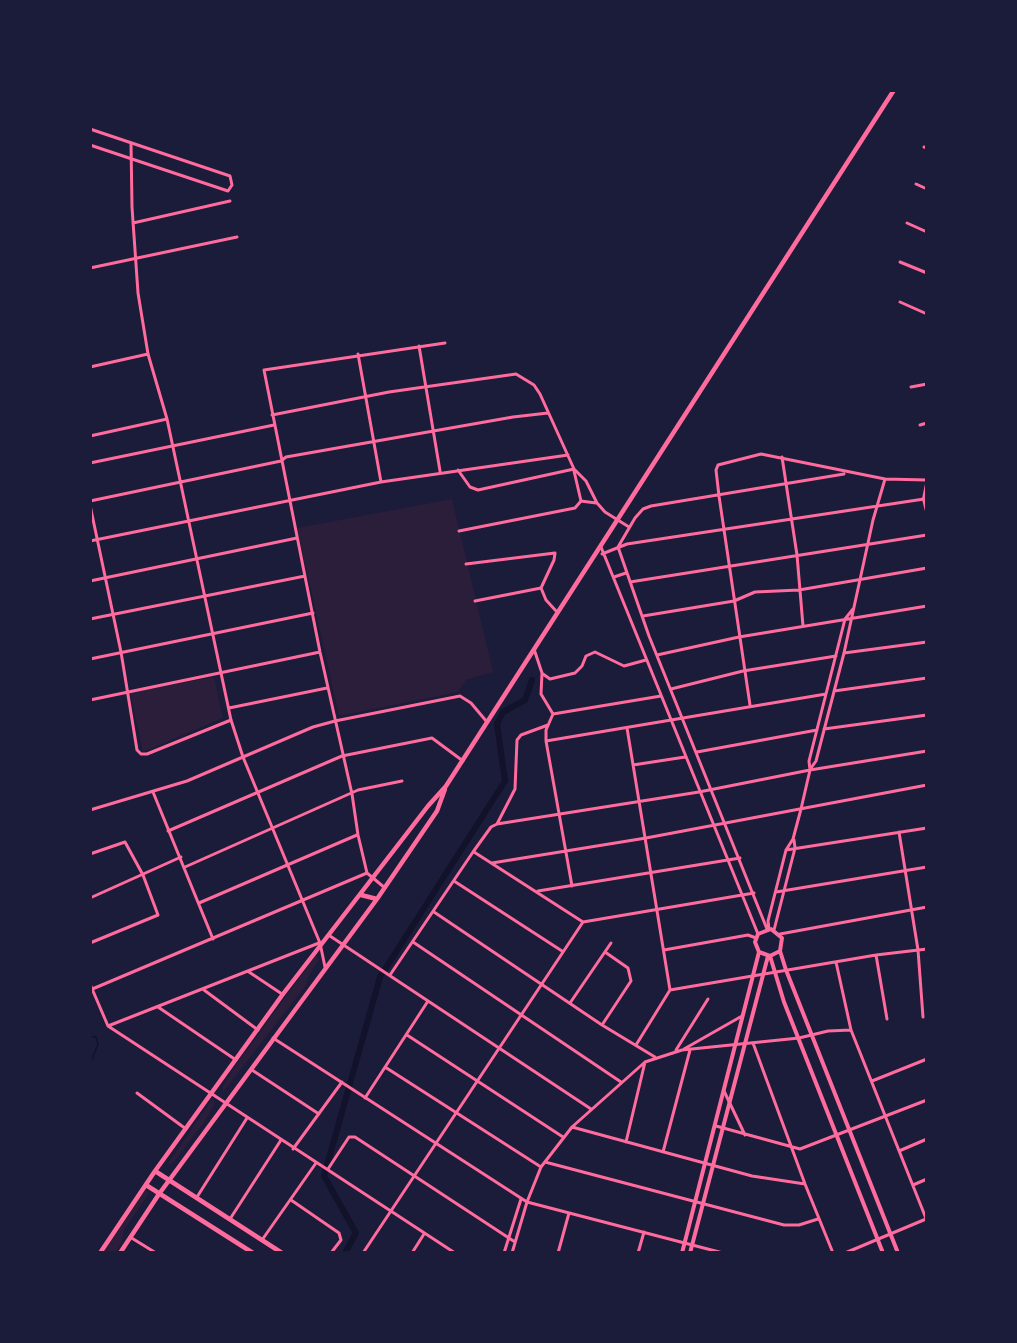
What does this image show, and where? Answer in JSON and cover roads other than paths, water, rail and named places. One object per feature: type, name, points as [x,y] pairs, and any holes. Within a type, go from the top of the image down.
[{"type":"main road","points":[[100,1253],[155,1171],[283,994],[374,879],[428,806],[446,786],[894,90]]},
{"type":"main road","points":[[120,1253],[159,1194],[225,1103],[385,888],[437,811],[446,786]]},
{"type":"main road","points":[[361,895],[377,898]]},
{"type":"main road","points":[[155,1171],[282,1253]]},
{"type":"main road","points":[[146,1185],[253,1253]]},
{"type":"street","points":[[90,129],[230,176],[232,185],[228,191],[90,145]]},
{"type":"street","points":[[132,143],[133,223],[138,293],[148,354],[167,419],[231,720],[243,757],[303,903],[325,968]]},
{"type":"street","points":[[916,184],[927,189]]},
{"type":"street","points":[[133,223],[230,201]]},
{"type":"street","points":[[907,223],[927,232]]},
{"type":"street","points":[[90,268],[237,237]]},
{"type":"street","points":[[900,262],[927,273]]},
{"type":"street","points":[[900,302],[927,314]]},
{"type":"street","points":[[385,888],[367,873],[358,835],[352,794],[327,687],[264,370],[358,354],[445,343]]},
{"type":"street","points":[[419,346],[435,431],[440,472]]},
{"type":"street","points":[[90,367],[148,354]]},
{"type":"street","points":[[358,354],[381,482]]},
{"type":"street","points":[[272,416],[365,397],[516,374],[534,386],[548,413],[574,469],[580,503]]},
{"type":"street","points":[[911,387],[927,384]]},
{"type":"street","points":[[231,720],[141,754],[137,750],[121,652],[90,503],[281,461],[286,457],[548,413]]},
{"type":"street","points":[[90,436],[167,419]]},
{"type":"street","points":[[920,425],[927,423]]},
{"type":"street","points":[[90,463],[274,425]]},
{"type":"street","points":[[90,541],[381,482],[568,455]]},
{"type":"street","points":[[750,705],[743,671],[719,496],[716,470],[718,465],[748,455],[782,457],[847,473],[927,482],[924,500],[927,511]]},
{"type":"street","points":[[782,457],[793,521],[803,626]]},
{"type":"street","points":[[574,469],[586,480],[597,503],[617,520],[629,526]]},
{"type":"street","points":[[458,470],[470,487],[478,489],[574,469]]},
{"type":"street","points":[[847,473],[651,506],[644,509],[629,526],[618,547],[629,583],[670,689],[770,929],[780,934],[927,907]]},
{"type":"street","points":[[810,770],[816,761],[844,653],[885,479]]},
{"type":"street","points":[[602,554],[618,547],[924,500]]},
{"type":"street","points":[[459,531],[580,503],[597,503]]},
{"type":"street","points":[[629,583],[927,535]]},
{"type":"street","points":[[90,581],[297,538]]},
{"type":"street","points":[[601,546],[602,554],[629,611],[646,660],[757,936],[756,945],[759,952],[682,1253]]},
{"type":"street","points":[[466,564],[553,553],[554,560],[541,588],[544,597],[558,613]]},
{"type":"street","points":[[643,616],[734,601],[755,592],[799,590],[927,568]]},
{"type":"street","points":[[614,577],[626,573]]},
{"type":"street","points":[[90,619],[305,576]]},
{"type":"street","points":[[475,601],[541,588]]},
{"type":"street","points":[[657,655],[739,637],[927,606]]},
{"type":"street","points":[[629,611],[640,608]]},
{"type":"street","points":[[770,929],[786,850],[793,838],[801,809],[810,770],[809,761],[845,620],[853,609]]},
{"type":"street","points":[[90,659],[313,613]]},
{"type":"street","points":[[844,653],[927,642]]},
{"type":"street","points":[[534,649],[542,673],[545,678],[550,679],[575,674],[586,656],[595,652],[624,666],[646,660]]},
{"type":"street","points":[[90,700],[320,652]]},
{"type":"street","points":[[670,689],[743,671],[836,656]]},
{"type":"street","points":[[542,673],[541,694],[554,714]]},
{"type":"street","points":[[834,691],[927,678]]},
{"type":"street","points":[[230,708],[327,687]]},
{"type":"street","points":[[546,741],[826,694]]},
{"type":"street","points":[[90,810],[187,781],[335,721],[460,696],[471,703],[487,722]]},
{"type":"street","points":[[554,714],[662,696]]},
{"type":"street","points":[[554,714],[548,725],[546,741],[572,886]]},
{"type":"street","points":[[824,729],[927,715]]},
{"type":"street","points":[[497,824],[515,789],[515,746],[521,735],[548,725]]},
{"type":"street","points":[[627,728],[670,990],[636,1045]]},
{"type":"street","points":[[697,752],[817,730]]},
{"type":"street","points":[[168,831],[342,756],[432,738],[463,761]]},
{"type":"street","points":[[390,975],[473,852],[491,827],[497,824],[699,792],[810,770],[927,751]]},
{"type":"street","points":[[633,765],[685,757]]},
{"type":"street","points":[[185,867],[358,790],[402,781]]},
{"type":"street","points":[[492,863],[646,838],[927,785]]},
{"type":"street","points":[[153,792],[213,939]]},
{"type":"street","points":[[786,850],[927,828]]},
{"type":"street","points":[[899,832],[903,871],[918,950],[923,1017]]},
{"type":"street","points":[[199,903],[358,835]]},
{"type":"street","points":[[664,950],[748,935],[757,936],[770,929],[795,848],[793,838]]},
{"type":"street","points":[[90,854],[125,842],[143,874],[158,915],[90,943]]},
{"type":"street","points":[[473,852],[584,922],[754,893]]},
{"type":"street","points":[[90,898],[181,857]]},
{"type":"street","points":[[538,891],[740,858]]},
{"type":"street","points":[[776,892],[927,867]]},
{"type":"street","points":[[91,990],[303,903],[367,873]]},
{"type":"street","points":[[454,881],[562,951]]},
{"type":"street","points":[[434,912],[602,1025],[655,1057]]},
{"type":"street","points":[[363,1253],[562,951],[584,922]]},
{"type":"street","points":[[780,934],[783,942],[780,951],[786,970],[898,1253]]},
{"type":"street","points":[[330,936],[591,1109]]},
{"type":"street","points":[[413,942],[519,1016],[621,1082]]},
{"type":"street","points":[[570,1004],[611,943]]},
{"type":"street","points":[[108,1026],[319,946]]},
{"type":"street","points":[[670,990],[876,955],[927,949]]},
{"type":"street","points":[[690,1253],[762,974],[769,956],[780,951]]},
{"type":"street","points":[[602,1025],[631,981],[628,968],[605,952]]},
{"type":"street","points":[[759,952],[769,956]]},
{"type":"street","points":[[876,955],[887,1019]]},
{"type":"street","points":[[769,956],[773,973],[882,1253]]},
{"type":"street","points":[[836,962],[851,1030],[927,1220],[845,1253]]},
{"type":"street","points":[[249,972],[283,994]]},
{"type":"street","points":[[90,984],[108,1026],[455,1253]]},
{"type":"street","points":[[204,990],[258,1030]]},
{"type":"street","points":[[675,1051],[708,1004],[708,999]]},
{"type":"street","points":[[365,1098],[428,1001]]},
{"type":"street","points":[[158,1007],[236,1060]]},
{"type":"street","points":[[682,1050],[742,1016]]},
{"type":"street","points":[[512,1253],[527,1202],[541,1167],[572,1127],[645,1062],[675,1051],[735,1046],[813,1036],[828,1031],[851,1030]]},
{"type":"street","points":[[407,1035],[563,1138]]},
{"type":"street","points":[[273,1038],[435,1145],[527,1202],[723,1253]]},
{"type":"street","points":[[753,1043],[818,1219],[833,1253]]},
{"type":"street","points":[[663,1152],[690,1049]]},
{"type":"street","points":[[872,1081],[927,1059]]},
{"type":"street","points":[[626,1142],[645,1062]]},
{"type":"street","points":[[385,1067],[457,1111],[541,1167]]},
{"type":"street","points":[[250,1069],[319,1114]]},
{"type":"street","points":[[293,1149],[344,1083]]},
{"type":"street","points":[[724,1091],[745,1136]]},
{"type":"street","points":[[137,1093],[186,1129]]},
{"type":"street","points":[[716,1126],[792,1149],[806,1148],[927,1100]]},
{"type":"street","points":[[197,1197],[247,1118]]},
{"type":"street","points":[[572,1127],[769,1180],[805,1184]]},
{"type":"street","points":[[326,1168],[352,1136],[515,1242]]},
{"type":"street","points":[[899,1150],[927,1139]]},
{"type":"street","points":[[230,1219],[281,1140]]},
{"type":"street","points":[[262,1240],[316,1162]]},
{"type":"street","points":[[545,1162],[793,1226],[818,1219]]},
{"type":"street","points":[[913,1185],[927,1179]]},
{"type":"street","points":[[504,1253],[521,1199]]},
{"type":"street","points":[[291,1200],[339,1233],[341,1240],[331,1253]]},
{"type":"street","points":[[558,1253],[569,1213]]},
{"type":"street","points":[[638,1253],[644,1232]]},
{"type":"street","points":[[412,1253],[424,1234]]},
{"type":"street","points":[[130,1237],[156,1253]]},
{"type":"waterway","points":[[345,1253],[356,1233],[324,1176],[380,977],[505,781],[497,724],[503,712],[525,700],[532,680]]},
{"type":"waterway","points":[[90,1036],[96,1037],[98,1044],[90,1064]]}]
